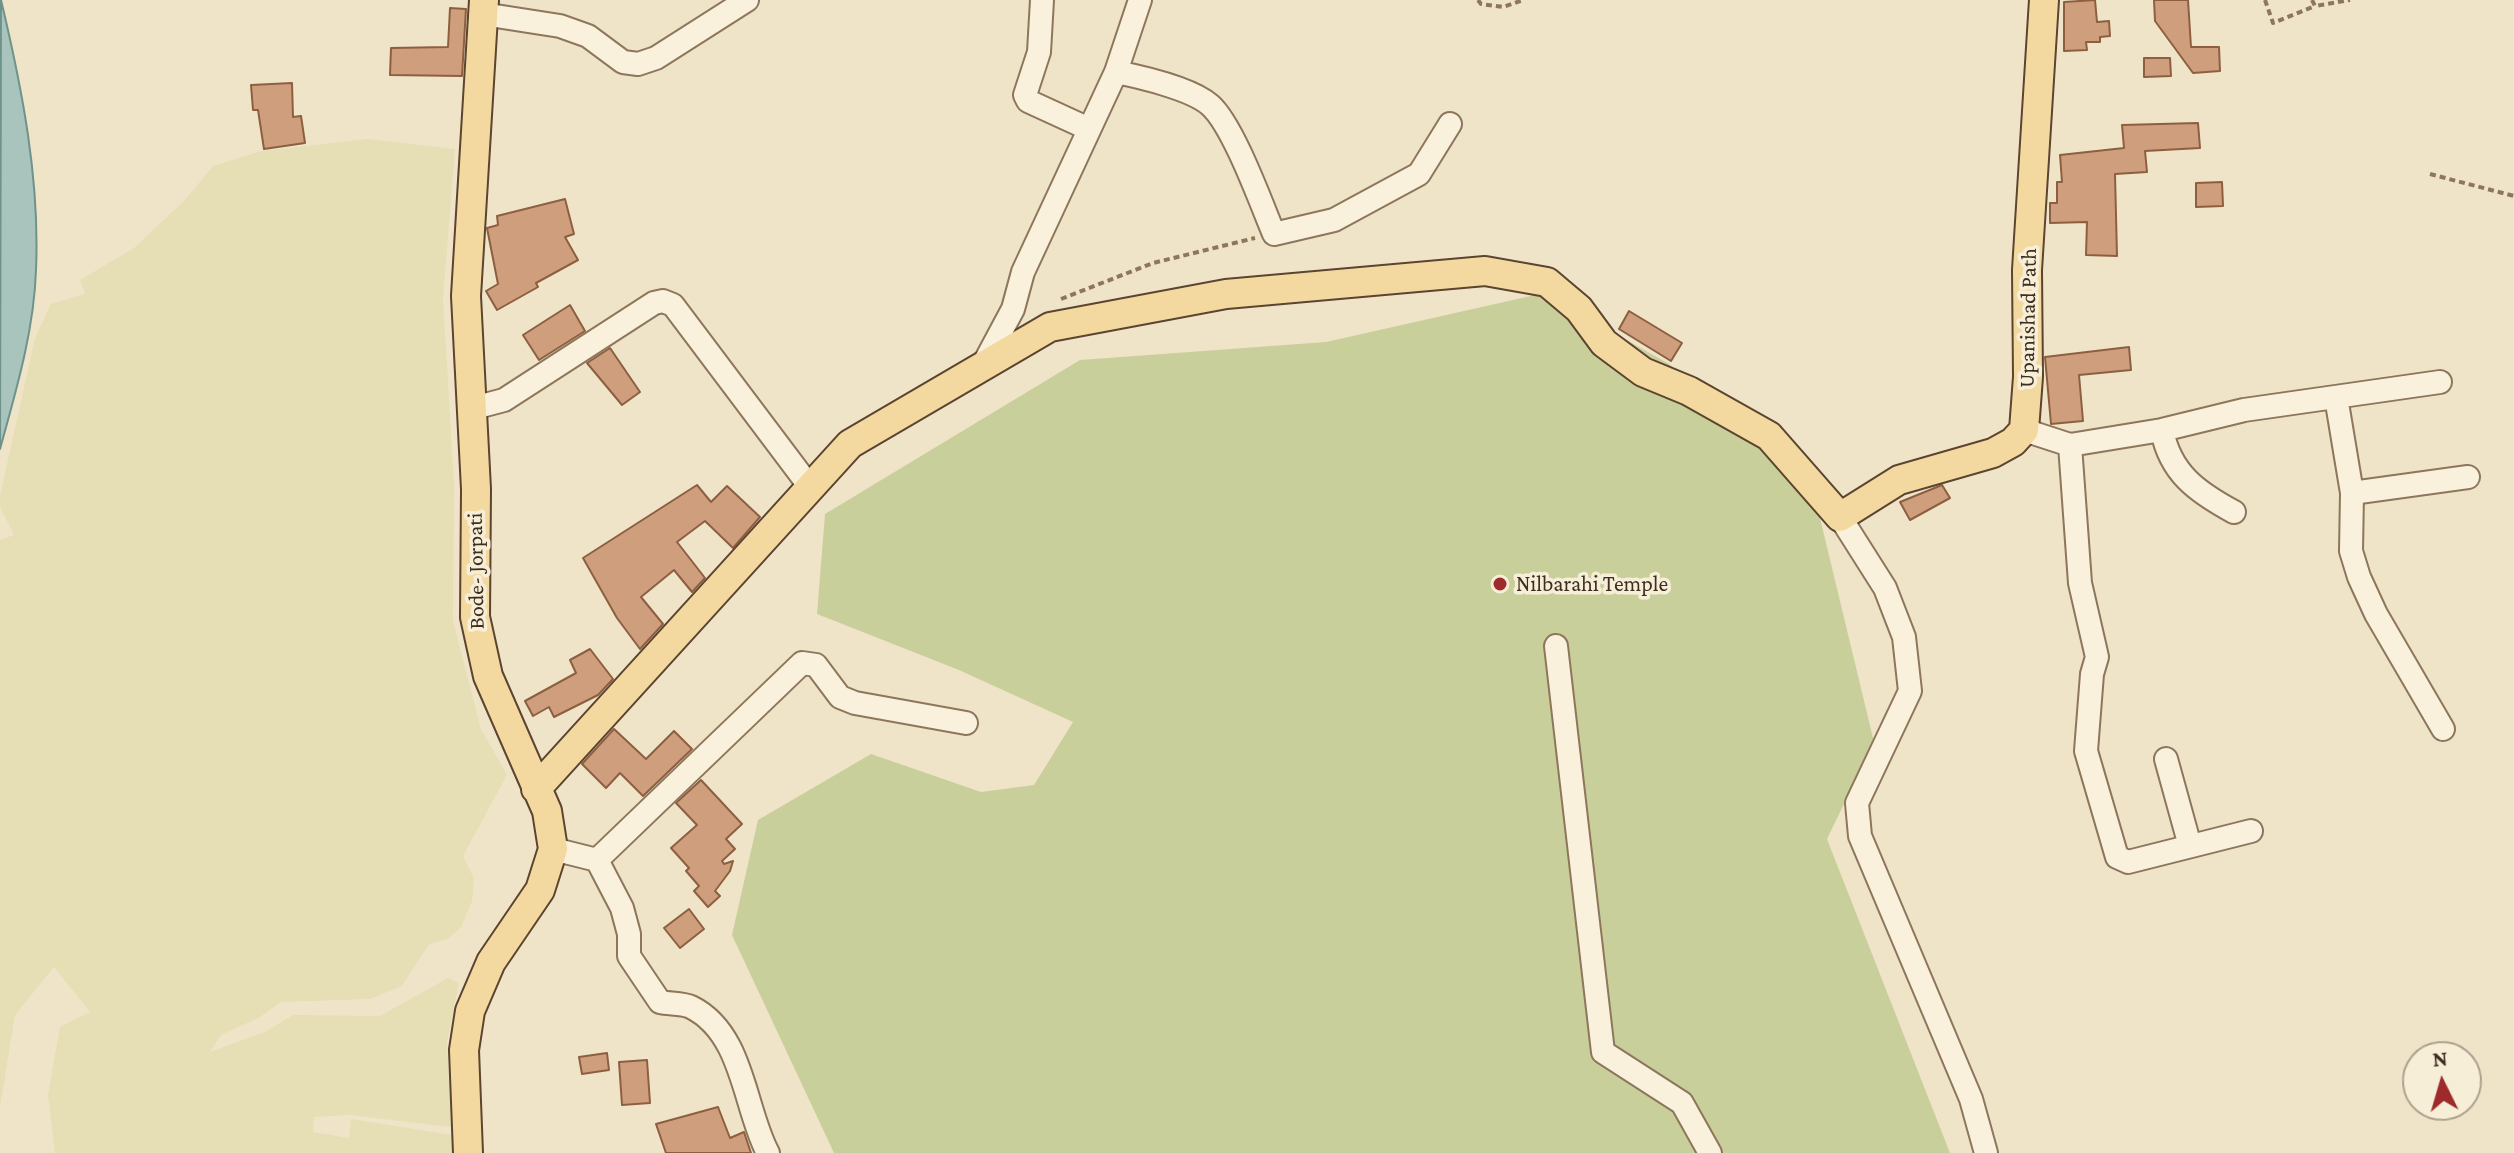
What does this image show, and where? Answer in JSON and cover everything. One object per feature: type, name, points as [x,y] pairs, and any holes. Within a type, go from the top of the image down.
[{"type":"main road","name":"Upanishad Path","points":[[2024,430],[2028,377],[2027,270],[2044,0]]},
{"type":"main road","name":"Bode- Jorpati","points":[[468,1153],[464,1050],[470,1011],[491,962],[540,890],[553,849],[547,811],[493,688],[477,637],[476,478],[466,296],[484,7]]},
{"type":"main road","points":[[536,789],[850,444],[1050,327],[1226,294],[1485,271],[1547,282],[1579,309],[1604,343],[1643,372],[1689,391],[1769,436],[1840,517],[1899,480],[1993,453],[2013,442],[2024,430]]},
{"type":"street","points":[[484,7],[588,36],[623,62],[638,64],[656,58],[747,0]]},
{"type":"street","points":[[1042,0],[1039,52],[1025,95],[1028,101],[1089,129]]},
{"type":"street","points":[[982,367],[1013,309],[1023,272],[1116,72],[1140,0]]},
{"type":"street","points":[[1116,72],[1139,76],[1209,103],[1238,151],[1274,234],[1334,220],[1419,174],[1450,124]]},
{"type":"street","points":[[470,409],[504,400],[654,303],[663,301],[673,305],[810,487]]},
{"type":"street","points":[[2024,430],[2070,445],[2162,430],[2244,410],[2440,382]]},
{"type":"street","points":[[2336,397],[2352,493],[2351,551],[2359,577],[2376,614],[2443,729]]},
{"type":"street","points":[[2162,430],[2166,452],[2178,471],[2202,494],[2234,512]]},
{"type":"street","points":[[2070,445],[2080,583],[2097,657],[2092,674],[2086,751],[2117,857],[2128,862],[2251,831]]},
{"type":"street","points":[[2352,493],[2468,477]]},
{"type":"street","points":[[1840,517],[1885,588],[1904,637],[1910,691],[1857,803],[1860,836],[1971,1099],[1986,1153]]},
{"type":"street","points":[[1556,646],[1603,1052],[1682,1103],[1710,1153]]},
{"type":"street","points":[[597,860],[802,663],[816,665],[840,697],[855,703],[966,723]]},
{"type":"street","points":[[2166,759],[2190,846]]},
{"type":"street","points":[[553,849],[597,860],[622,908],[629,934],[629,956],[660,1002],[691,1007],[726,1041],[749,1093],[757,1132],[768,1153]]},
{"type":"path","points":[[1478,0],[1481,4],[1503,7],[1523,0]]},
{"type":"path","points":[[2265,0],[2273,23],[2313,3],[2350,0]]},
{"type":"path","points":[[2430,174],[2514,196]]},
{"type":"path","points":[[1050,303],[1153,263],[1274,234]]},
{"type":"shaded area","points":[[367,139],[455,149],[443,298],[454,483],[453,621],[481,729],[507,775],[463,856],[474,879],[472,901],[461,927],[448,939],[429,944],[402,986],[370,999],[281,1002],[260,1017],[221,1035],[210,1052],[267,1031],[293,1015],[380,1016],[448,978],[459,983],[447,1041],[451,1127],[349,1115],[314,1117],[313,1132],[349,1138],[351,1119],[452,1135],[453,1153],[55,1153],[48,1095],[60,1027],[90,1012],[54,967],[15,1015],[0,1107],[0,540],[14,535],[0,507],[0,496],[35,338],[51,304],[85,294],[80,280],[134,248],[186,199],[213,166],[262,151]]},
{"type":"green space","points":[[1544,293],[1669,364],[1812,485],[1874,742],[1827,839],[1950,1153],[834,1153],[732,935],[758,820],[871,754],[981,792],[1034,785],[1073,722],[959,670],[817,614],[825,514],[1080,360],[1326,342]]},
{"type":"water","points":[[1,0],[28,134],[37,236],[35,293],[28,338],[0,449]]},
{"type":"building","points":[[2095,0],[2097,22],[2109,21],[2110,36],[2100,37],[2100,42],[2086,42],[2087,50],[2064,51],[2064,2]]},
{"type":"building","points":[[2154,0],[2188,0],[2191,47],[2219,47],[2220,71],[2193,73],[2155,21]]},
{"type":"building","points":[[450,8],[466,9],[462,76],[390,75],[391,48],[448,47]]},
{"type":"building","points":[[2144,58],[2170,58],[2171,76],[2144,77]]},
{"type":"building","points":[[292,83],[293,117],[301,116],[305,143],[264,149],[258,110],[253,110],[251,85]]},
{"type":"building","points":[[2198,123],[2200,148],[2145,151],[2147,172],[2115,174],[2117,256],[2086,255],[2087,222],[2050,223],[2050,203],[2057,203],[2057,182],[2062,182],[2060,155],[2124,148],[2122,125]]},
{"type":"building","points":[[2222,182],[2223,206],[2196,207],[2196,183]]},
{"type":"building","points":[[565,199],[574,234],[565,237],[578,260],[536,283],[538,287],[497,310],[486,291],[498,284],[487,228],[498,225],[497,216]]},
{"type":"building","points":[[570,305],[585,331],[539,360],[523,335]]},
{"type":"building","points":[[1629,311],[1682,343],[1671,361],[1619,329]]},
{"type":"building","points":[[2129,347],[2131,370],[2079,375],[2083,421],[2051,424],[2045,357]]},
{"type":"building","points":[[610,348],[640,392],[622,405],[587,363]]},
{"type":"building","points":[[697,485],[711,502],[727,486],[760,517],[733,548],[705,521],[677,542],[705,578],[692,592],[674,570],[641,597],[663,624],[640,649],[617,618],[583,558]]},
{"type":"building","points":[[1942,485],[1950,498],[1910,520],[1900,502]]},
{"type":"building","points":[[590,649],[613,679],[598,695],[554,717],[549,707],[533,716],[525,701],[576,673],[570,660]]},
{"type":"building","points":[[614,729],[646,759],[674,731],[692,749],[643,796],[620,773],[606,788],[582,764]]},
{"type":"building","points":[[701,780],[742,824],[726,839],[735,849],[722,861],[724,864],[733,861],[730,871],[715,891],[720,896],[708,907],[694,891],[699,886],[686,871],[689,868],[671,848],[697,825],[676,803]]},
{"type":"building","points":[[689,909],[704,929],[680,948],[664,928]]},
{"type":"building","points":[[607,1053],[609,1070],[582,1074],[579,1057]]},
{"type":"building","points":[[647,1060],[650,1103],[622,1105],[619,1062]]},
{"type":"building","points":[[718,1107],[730,1138],[744,1132],[751,1153],[666,1153],[656,1124]]},
{"type":"place","name":"Nilbarahi Temple","points":[[1500,584]]}]
